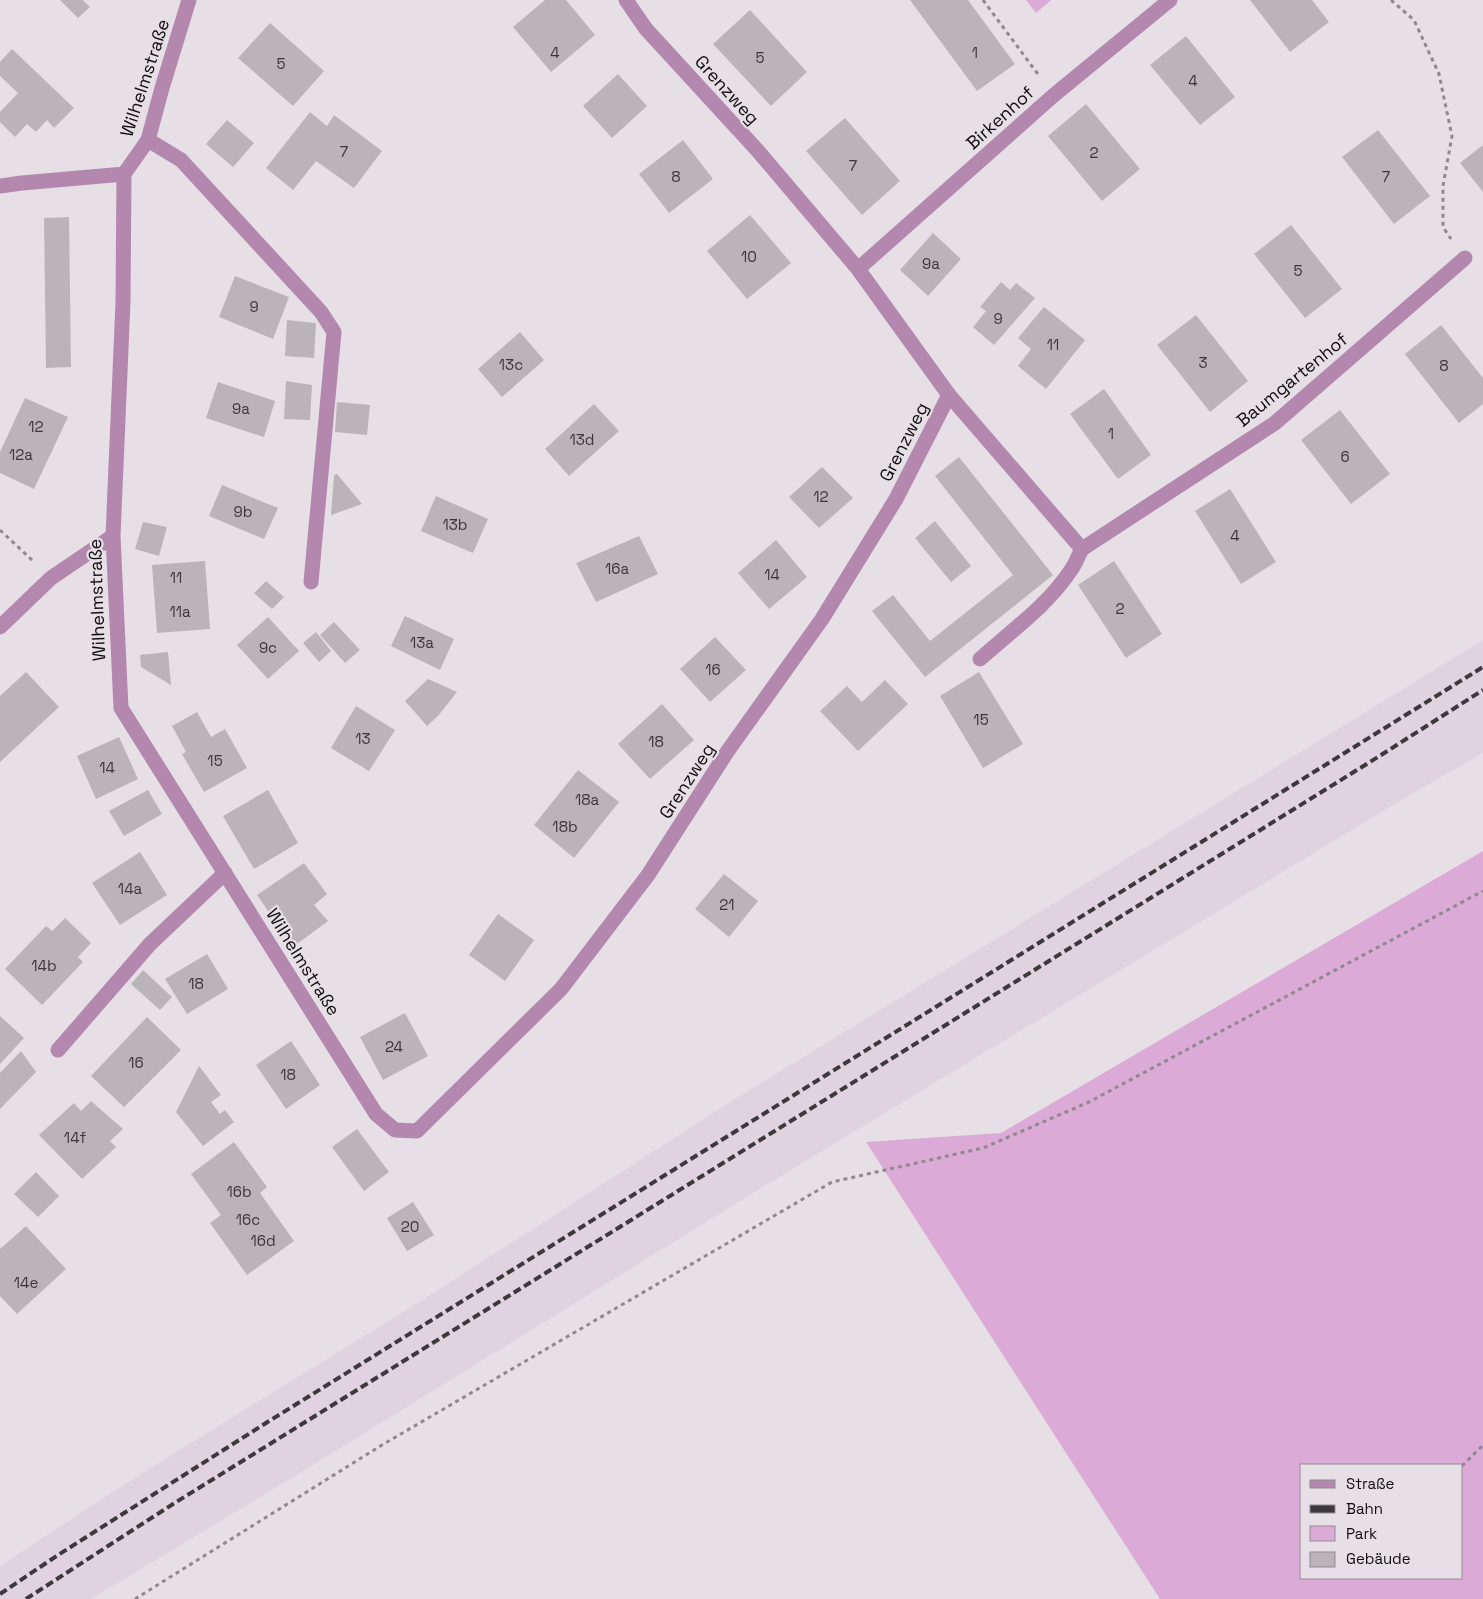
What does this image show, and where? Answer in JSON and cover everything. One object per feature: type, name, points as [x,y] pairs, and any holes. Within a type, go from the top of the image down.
[{"type":"street","name":"Wilhelmstraße","points":[[189,0],[148,140],[124,174],[123,302],[113,536],[121,708],[376,1114],[395,1130]]},
{"type":"street","name":"Grenzweg","points":[[626,0],[646,29],[758,151],[858,269],[949,395],[1082,549]]},
{"type":"street","name":"Birkenhof","points":[[858,269],[1054,96],[1170,0]]},
{"type":"street","points":[[148,140],[181,160],[321,312],[334,332],[310,582]]},
{"type":"street","points":[[0,186],[124,174]]},
{"type":"street","name":"Baumgartenhof","points":[[1082,549],[1275,423],[1465,258]]},
{"type":"street","name":"Grenzweg","points":[[395,1130],[417,1131],[561,989],[648,875],[727,752],[822,619],[843,586],[896,499],[949,395]]},
{"type":"street","points":[[0,627],[51,578],[113,536]]},
{"type":"street","points":[[980,659],[1060,585],[1073,568],[1082,549]]},
{"type":"street","points":[[58,1050],[150,944],[225,873]]},
{"type":"path","points":[[984,0],[1054,96]]},
{"type":"path","points":[[1391,0],[1414,20],[1439,74],[1452,136],[1443,186],[1443,227],[1465,258]]},
{"type":"path","points":[[0,530],[51,578]]},
{"type":"path","points":[[135,1599],[382,1445],[832,1182],[983,1148],[1089,1102],[1483,891]]},
{"type":"path","points":[[1463,1465],[1483,1445]]},
{"type":"shaded area","points":[[1483,640],[1483,753],[1408,796],[771,1182],[295,1476],[91,1599],[0,1599],[0,1566],[147,1470],[413,1306],[727,1104]]},
{"type":"green space","points":[[1026,0],[1051,0],[1036,13]]},
{"type":"green space","points":[[1483,851],[1483,1599],[1160,1599],[866,1142],[1001,1133]]},
{"type":"building","points":[[60,0],[83,0],[90,7],[78,18]]},
{"type":"building","points":[[545,0],[566,0],[595,35],[551,72],[513,27]]},
{"type":"building","points":[[910,0],[968,0],[1015,64],[977,91]]},
{"type":"building","points":[[1250,0],[1312,0],[1329,22],[1290,52]]},
{"type":"building","points":[[750,10],[807,72],[771,106],[713,44]]},
{"type":"building","points":[[270,23],[324,71],[293,106],[238,58]]},
{"type":"building","points":[[1186,36],[1235,97],[1200,125],[1150,65]]},
{"type":"building","points":[[12,49],[74,108],[54,128],[47,120],[36,132],[27,124],[15,137],[0,122],[0,112],[18,93],[0,76],[0,62]]},
{"type":"building","points":[[618,74],[647,106],[612,138],[583,106]]},
{"type":"building","points":[[1086,104],[1140,169],[1102,201],[1048,136]]},
{"type":"building","points":[[310,112],[327,126],[334,115],[382,151],[354,188],[316,161],[293,190],[266,168]]},
{"type":"building","points":[[845,118],[900,181],[862,215],[806,151]]},
{"type":"building","points":[[227,120],[254,143],[233,167],[206,144]]},
{"type":"building","points":[[1378,130],[1430,196],[1394,224],[1342,157]]},
{"type":"building","points":[[683,140],[713,179],[669,213],[639,174]]},
{"type":"building","points":[[1483,145],[1483,192],[1460,163]]},
{"type":"building","points":[[750,215],[791,263],[747,299],[707,251]]},
{"type":"building","points":[[69,217],[71,367],[46,368],[44,218]]},
{"type":"building","points":[[1291,225],[1342,289],[1305,318],[1254,254]]},
{"type":"building","points":[[933,233],[961,259],[928,296],[900,270]]},
{"type":"building","points":[[235,276],[289,297],[273,339],[219,317]]},
{"type":"building","points":[[1001,282],[1010,290],[1016,283],[1035,298],[994,345],[973,327],[986,311],[980,307]]},
{"type":"building","points":[[1044,307],[1085,340],[1046,389],[1018,366],[1031,349],[1018,338]]},
{"type":"building","points":[[1196,315],[1248,381],[1210,412],[1157,345]]},
{"type":"building","points":[[287,320],[316,323],[314,358],[285,356]]},
{"type":"building","points":[[1441,325],[1483,378],[1483,404],[1459,423],[1405,354]]},
{"type":"building","points":[[520,332],[544,360],[502,397],[478,369]]},
{"type":"building","points":[[286,381],[312,385],[310,420],[284,419]]},
{"type":"building","points":[[218,382],[275,401],[264,437],[206,418]]},
{"type":"building","points":[[1104,389],[1151,455],[1118,479],[1070,414]]},
{"type":"building","points":[[25,398],[68,417],[34,489],[0,473],[0,452]]},
{"type":"building","points":[[337,402],[370,405],[367,435],[335,432]]},
{"type":"building","points":[[594,404],[619,431],[569,476],[545,449]]},
{"type":"building","points":[[1340,410],[1390,474],[1351,504],[1301,440]]},
{"type":"building","points":[[959,457],[1053,575],[925,677],[872,611],[893,595],[930,641],[1013,575],[935,476]]},
{"type":"building","points":[[822,467],[853,498],[819,528],[789,497]]},
{"type":"building","points":[[337,474],[362,504],[331,515],[334,475]]},
{"type":"building","points":[[222,485],[278,508],[264,539],[209,516]]},
{"type":"building","points":[[1230,489],[1276,562],[1241,584],[1195,511]]},
{"type":"building","points":[[436,496],[488,519],[473,553],[421,531]]},
{"type":"building","points":[[935,521],[971,566],[951,582],[915,538]]},
{"type":"building","points":[[143,522],[167,527],[159,556],[135,549]]},
{"type":"building","points":[[639,536],[658,574],[596,602],[576,563]]},
{"type":"building","points":[[776,540],[807,577],[769,609],[738,573]]},
{"type":"building","points":[[205,561],[210,629],[157,633],[152,565]]},
{"type":"building","points":[[1114,561],[1162,634],[1126,658],[1078,585]]},
{"type":"building","points":[[266,581],[284,597],[272,609],[254,593]]},
{"type":"building","points":[[405,616],[454,639],[440,670],[391,646]]},
{"type":"building","points":[[268,617],[299,651],[268,679],[237,645]]},
{"type":"building","points":[[334,622],[360,650],[345,663],[320,635]]},
{"type":"building","points":[[316,632],[331,651],[319,662],[303,643]]},
{"type":"building","points":[[715,637],[746,670],[710,702],[680,669]]},
{"type":"building","points":[[168,652],[171,685],[141,667],[140,655]]},
{"type":"building","points":[[26,672],[59,707],[0,762],[0,696]]},
{"type":"building","points":[[979,672],[1023,744],[983,768],[940,696]]},
{"type":"building","points":[[428,679],[457,692],[438,716],[427,726],[405,701]]},
{"type":"building","points":[[885,680],[908,704],[858,751],[820,711],[847,686],[862,702]]},
{"type":"building","points":[[662,704],[694,740],[650,779],[618,744]]},
{"type":"building","points":[[356,706],[395,730],[369,771],[331,748]]},
{"type":"building","points":[[197,712],[211,737],[225,729],[247,768],[204,792],[182,754],[186,752],[172,726]]},
{"type":"building","points":[[119,737],[138,779],[96,799],[77,756]]},
{"type":"building","points":[[578,770],[619,802],[574,858],[534,825]]},
{"type":"building","points":[[148,790],[162,814],[124,836],[109,811]]},
{"type":"building","points":[[268,790],[298,843],[254,869],[223,816]]},
{"type":"building","points":[[140,852],[167,895],[120,925],[92,883]]},
{"type":"building","points":[[304,863],[327,894],[314,905],[328,921],[293,947],[257,895]]},
{"type":"building","points":[[724,874],[758,901],[729,937],[695,909]]},
{"type":"building","points":[[498,914],[534,940],[505,981],[469,955]]},
{"type":"building","points":[[65,918],[91,943],[78,957],[83,962],[42,1005],[5,969],[46,926],[52,931]]},
{"type":"building","points":[[207,954],[228,989],[187,1014],[165,979]]},
{"type":"building","points":[[143,970],[172,997],[160,1010],[131,984]]},
{"type":"building","points":[[405,1013],[428,1056],[383,1080],[360,1037]]},
{"type":"building","points":[[0,1016],[24,1038],[0,1064]]},
{"type":"building","points":[[147,1017],[181,1050],[124,1107],[91,1076]]},
{"type":"building","points":[[291,1041],[320,1085],[286,1109],[256,1065]]},
{"type":"building","points":[[21,1051],[36,1072],[0,1109],[0,1073]]},
{"type":"building","points":[[199,1066],[221,1095],[211,1102],[220,1114],[225,1110],[234,1122],[203,1146],[176,1112]]},
{"type":"building","points":[[91,1101],[123,1129],[110,1141],[116,1147],[82,1179],[39,1135],[74,1103],[81,1111]]},
{"type":"building","points":[[357,1129],[389,1172],[364,1191],[332,1147]]},
{"type":"building","points":[[234,1142],[267,1187],[260,1193],[294,1241],[247,1275],[210,1223],[221,1215],[191,1174]]},
{"type":"building","points":[[36,1172],[59,1196],[38,1217],[14,1194]]},
{"type":"building","points":[[413,1202],[434,1235],[407,1251],[387,1218]]},
{"type":"building","points":[[26,1226],[66,1269],[17,1314],[0,1296],[0,1249]]},
{"type":"railway","points":[[0,1594],[266,1423],[1483,667]]},
{"type":"railway","points":[[26,1599],[173,1504],[1483,690]]}]
